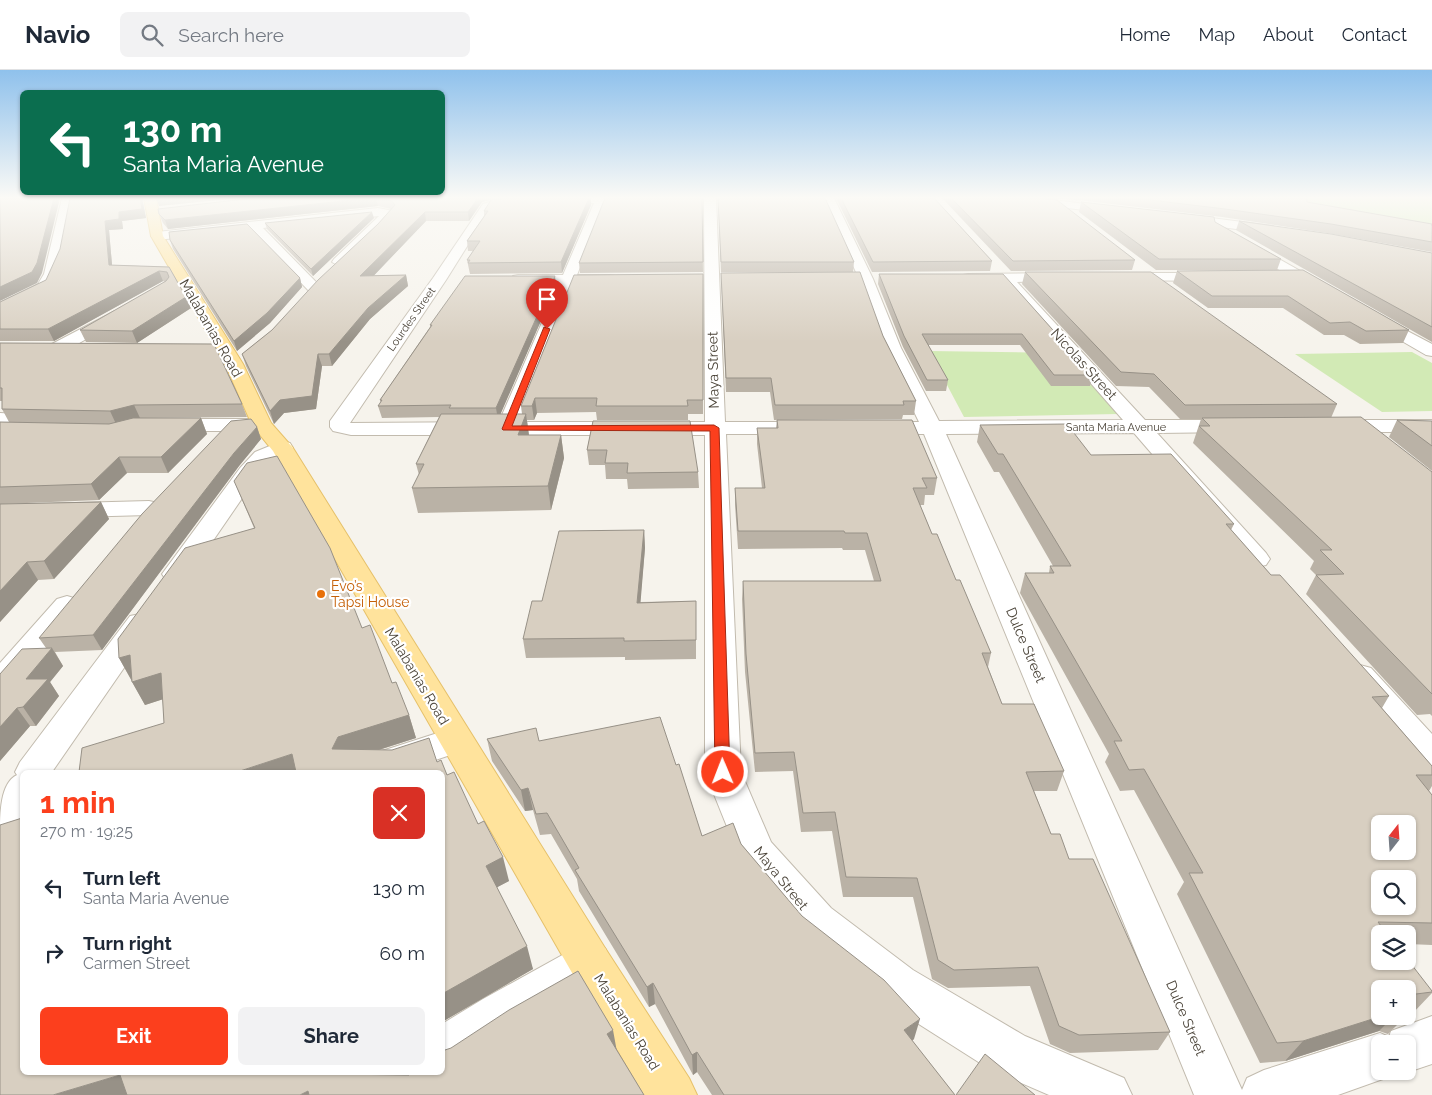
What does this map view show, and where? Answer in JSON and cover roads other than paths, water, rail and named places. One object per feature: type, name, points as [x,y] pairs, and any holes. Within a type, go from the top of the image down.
[{"type":"main road","name":"Malabanias Road","points":[[173,246],[241,359],[262,425],[282,448],[590,963],[672,1095]]},
{"type":"street","points":[[0,309],[44,287],[51,274],[57,246]]},
{"type":"street","points":[[278,246],[320,280]]},
{"type":"street","points":[[302,301],[355,246]]},
{"type":"street","name":"Lourdes Street","points":[[461,246],[340,421],[340,427],[351,429],[506,429]]},
{"type":"street","points":[[581,246],[506,429],[833,428]]},
{"type":"street","name":"Maya Street","points":[[712,246],[714,428],[723,772],[756,852],[816,922],[898,985],[1008,1053],[1107,1095]]},
{"type":"street","name":"Dulce Street","points":[[851,246],[866,278],[892,348],[932,427],[1219,1095]]},
{"type":"street","points":[[1249,246],[1333,295]]},
{"type":"street","name":"Nicolas Street","points":[[985,256],[1064,340],[1270,574]]},
{"type":"street","points":[[1129,259],[1176,294]]},
{"type":"street","points":[[1271,276],[1300,276]]},
{"type":"street","points":[[955,278],[1074,277]]},
{"type":"street","points":[[1103,277],[1231,277]]},
{"type":"street","points":[[508,279],[625,278]]},
{"type":"street","points":[[439,280],[459,279]]},
{"type":"street","points":[[56,349],[130,307]]},
{"type":"street","points":[[1366,314],[1432,351]]},
{"type":"street","points":[[38,349],[94,349]]},
{"type":"street","points":[[1334,410],[1380,444]]},
{"type":"street","points":[[0,419],[64,426],[0,430]]},
{"type":"street","points":[[210,446],[230,425]]},
{"type":"street","points":[[149,426],[262,425]]},
{"type":"street","name":"Santa Maria Avenue","points":[[863,428],[1259,426]]},
{"type":"street","points":[[1318,426],[1432,426]]},
{"type":"street","points":[[34,770],[248,473],[263,458],[282,448]]},
{"type":"street","points":[[0,512],[156,502],[131,530]]},
{"type":"street","points":[[0,684],[81,589]]},
{"type":"street","points":[[1348,662],[1432,757]]},
{"type":"street","points":[[367,770],[456,740]]},
{"type":"street","points":[[0,819],[20,791]]},
{"type":"street","points":[[445,1049],[498,1015],[590,963]]},
{"type":"street","points":[[1416,1045],[1432,1040]]},
{"type":"street","points":[[1264,1095],[1371,1060]]},
{"type":"street","points":[[375,1095],[405,1075]]},
{"type":"place","name":"Evo’s Tapsi House","points":[[321,594]]}]
